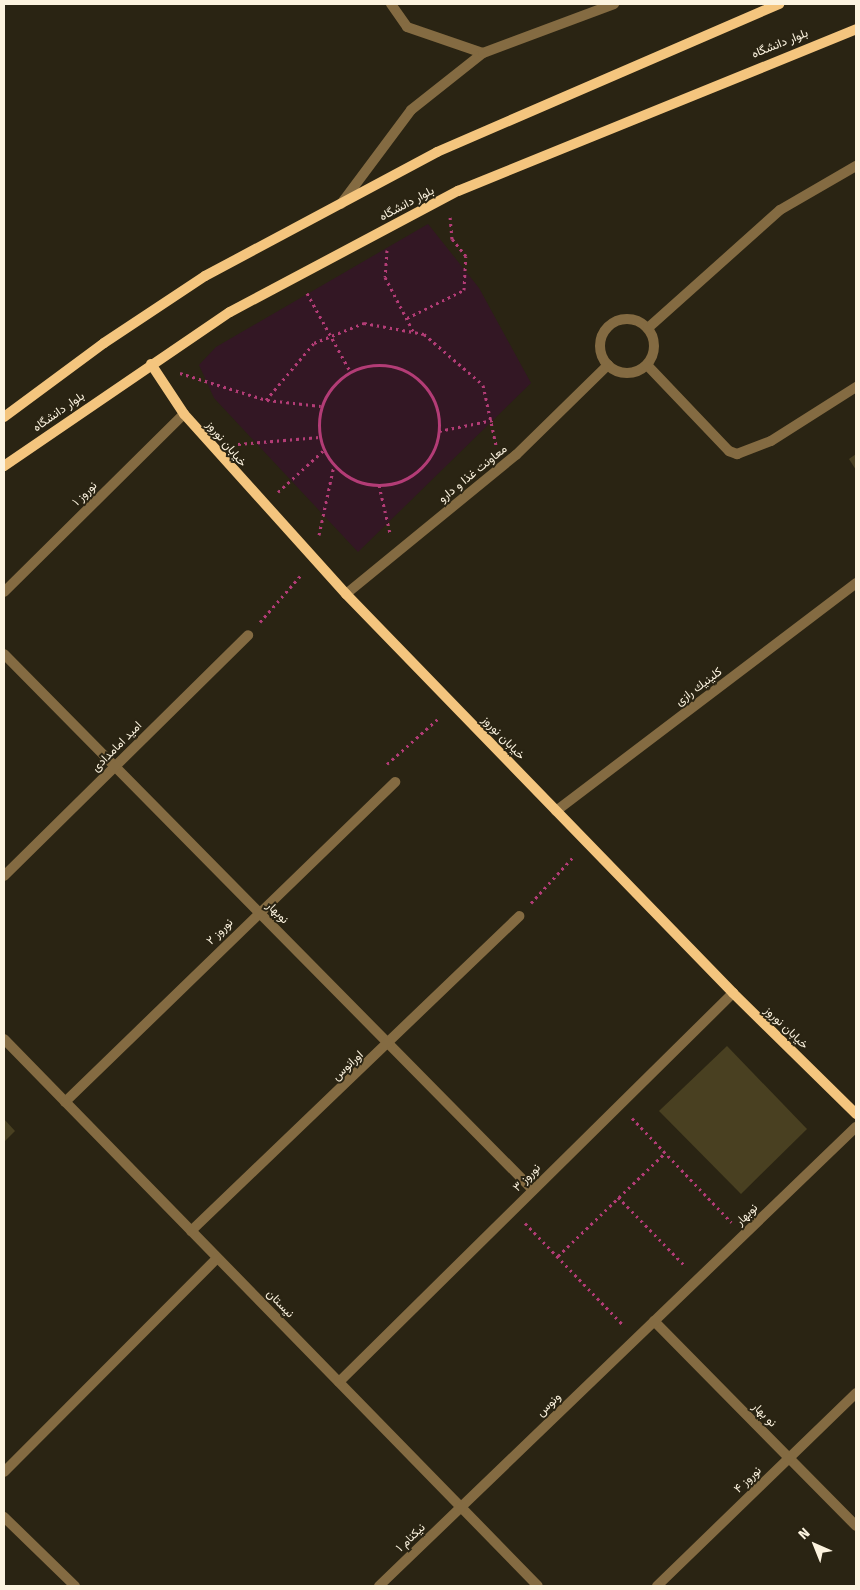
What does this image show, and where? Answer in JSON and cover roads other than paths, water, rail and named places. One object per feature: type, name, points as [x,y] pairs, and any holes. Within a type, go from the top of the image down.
[{"type":"main road","points":[[4,417],[104,343],[205,276],[437,152],[780,4]]},
{"type":"main road","name":"بلوار دانشگاه","points":[[4,466],[230,312],[448,196],[821,41],[856,29]]},
{"type":"main road","name":"خیابان نوروز","points":[[152,364],[184,414],[346,594],[733,993],[856,1114]]},
{"type":"street","points":[[391,4],[407,27],[483,53]]},
{"type":"street","points":[[341,204],[411,110],[483,53],[614,4]]},
{"type":"street","points":[[648,328],[780,210],[856,166]]},
{"type":"street","points":[[623,319],[641,322],[648,328],[655,345],[647,365],[628,374],[608,365],[601,355],[600,345],[607,328],[623,319]]},
{"type":"street","name":"معاونت غذا و دارو","points":[[346,594],[500,468],[608,365]]},
{"type":"street","points":[[647,365],[728,451],[737,454],[771,441],[856,387]]},
{"type":"street","name":"نوروز ۱","points":[[4,592],[184,414]]},
{"type":"street","name":"كلينيك رازی","points":[[556,811],[856,583]]},
{"type":"street","name":"امید امامدادی","points":[[4,876],[248,635]]},
{"type":"street","name":"نوبهار","points":[[4,654],[533,1190]]},
{"type":"street","name":"نوروز ۲","points":[[65,1102],[258,912],[395,782]]},
{"type":"street","name":"اورانوس","points":[[191,1231],[389,1044],[520,916]]},
{"type":"street","name":"نوروز ۳","points":[[339,1382],[733,993]]},
{"type":"street","name":"نیستان","points":[[4,1038],[538,1586]]},
{"type":"street","name":"نوبهار","points":[[654,1321],[856,1127]]},
{"type":"street","points":[[4,1472],[218,1258]]},
{"type":"street","name":"ونوس","points":[[460,1507],[654,1321]]},
{"type":"street","name":"نو بهار","points":[[654,1321],[856,1526]]},
{"type":"street","name":"نوروز ۴","points":[[658,1586],[856,1393]]},
{"type":"street","name":"نیکنام ۱","points":[[379,1586],[460,1507]]},
{"type":"street","points":[[4,1518],[75,1586]]}]
